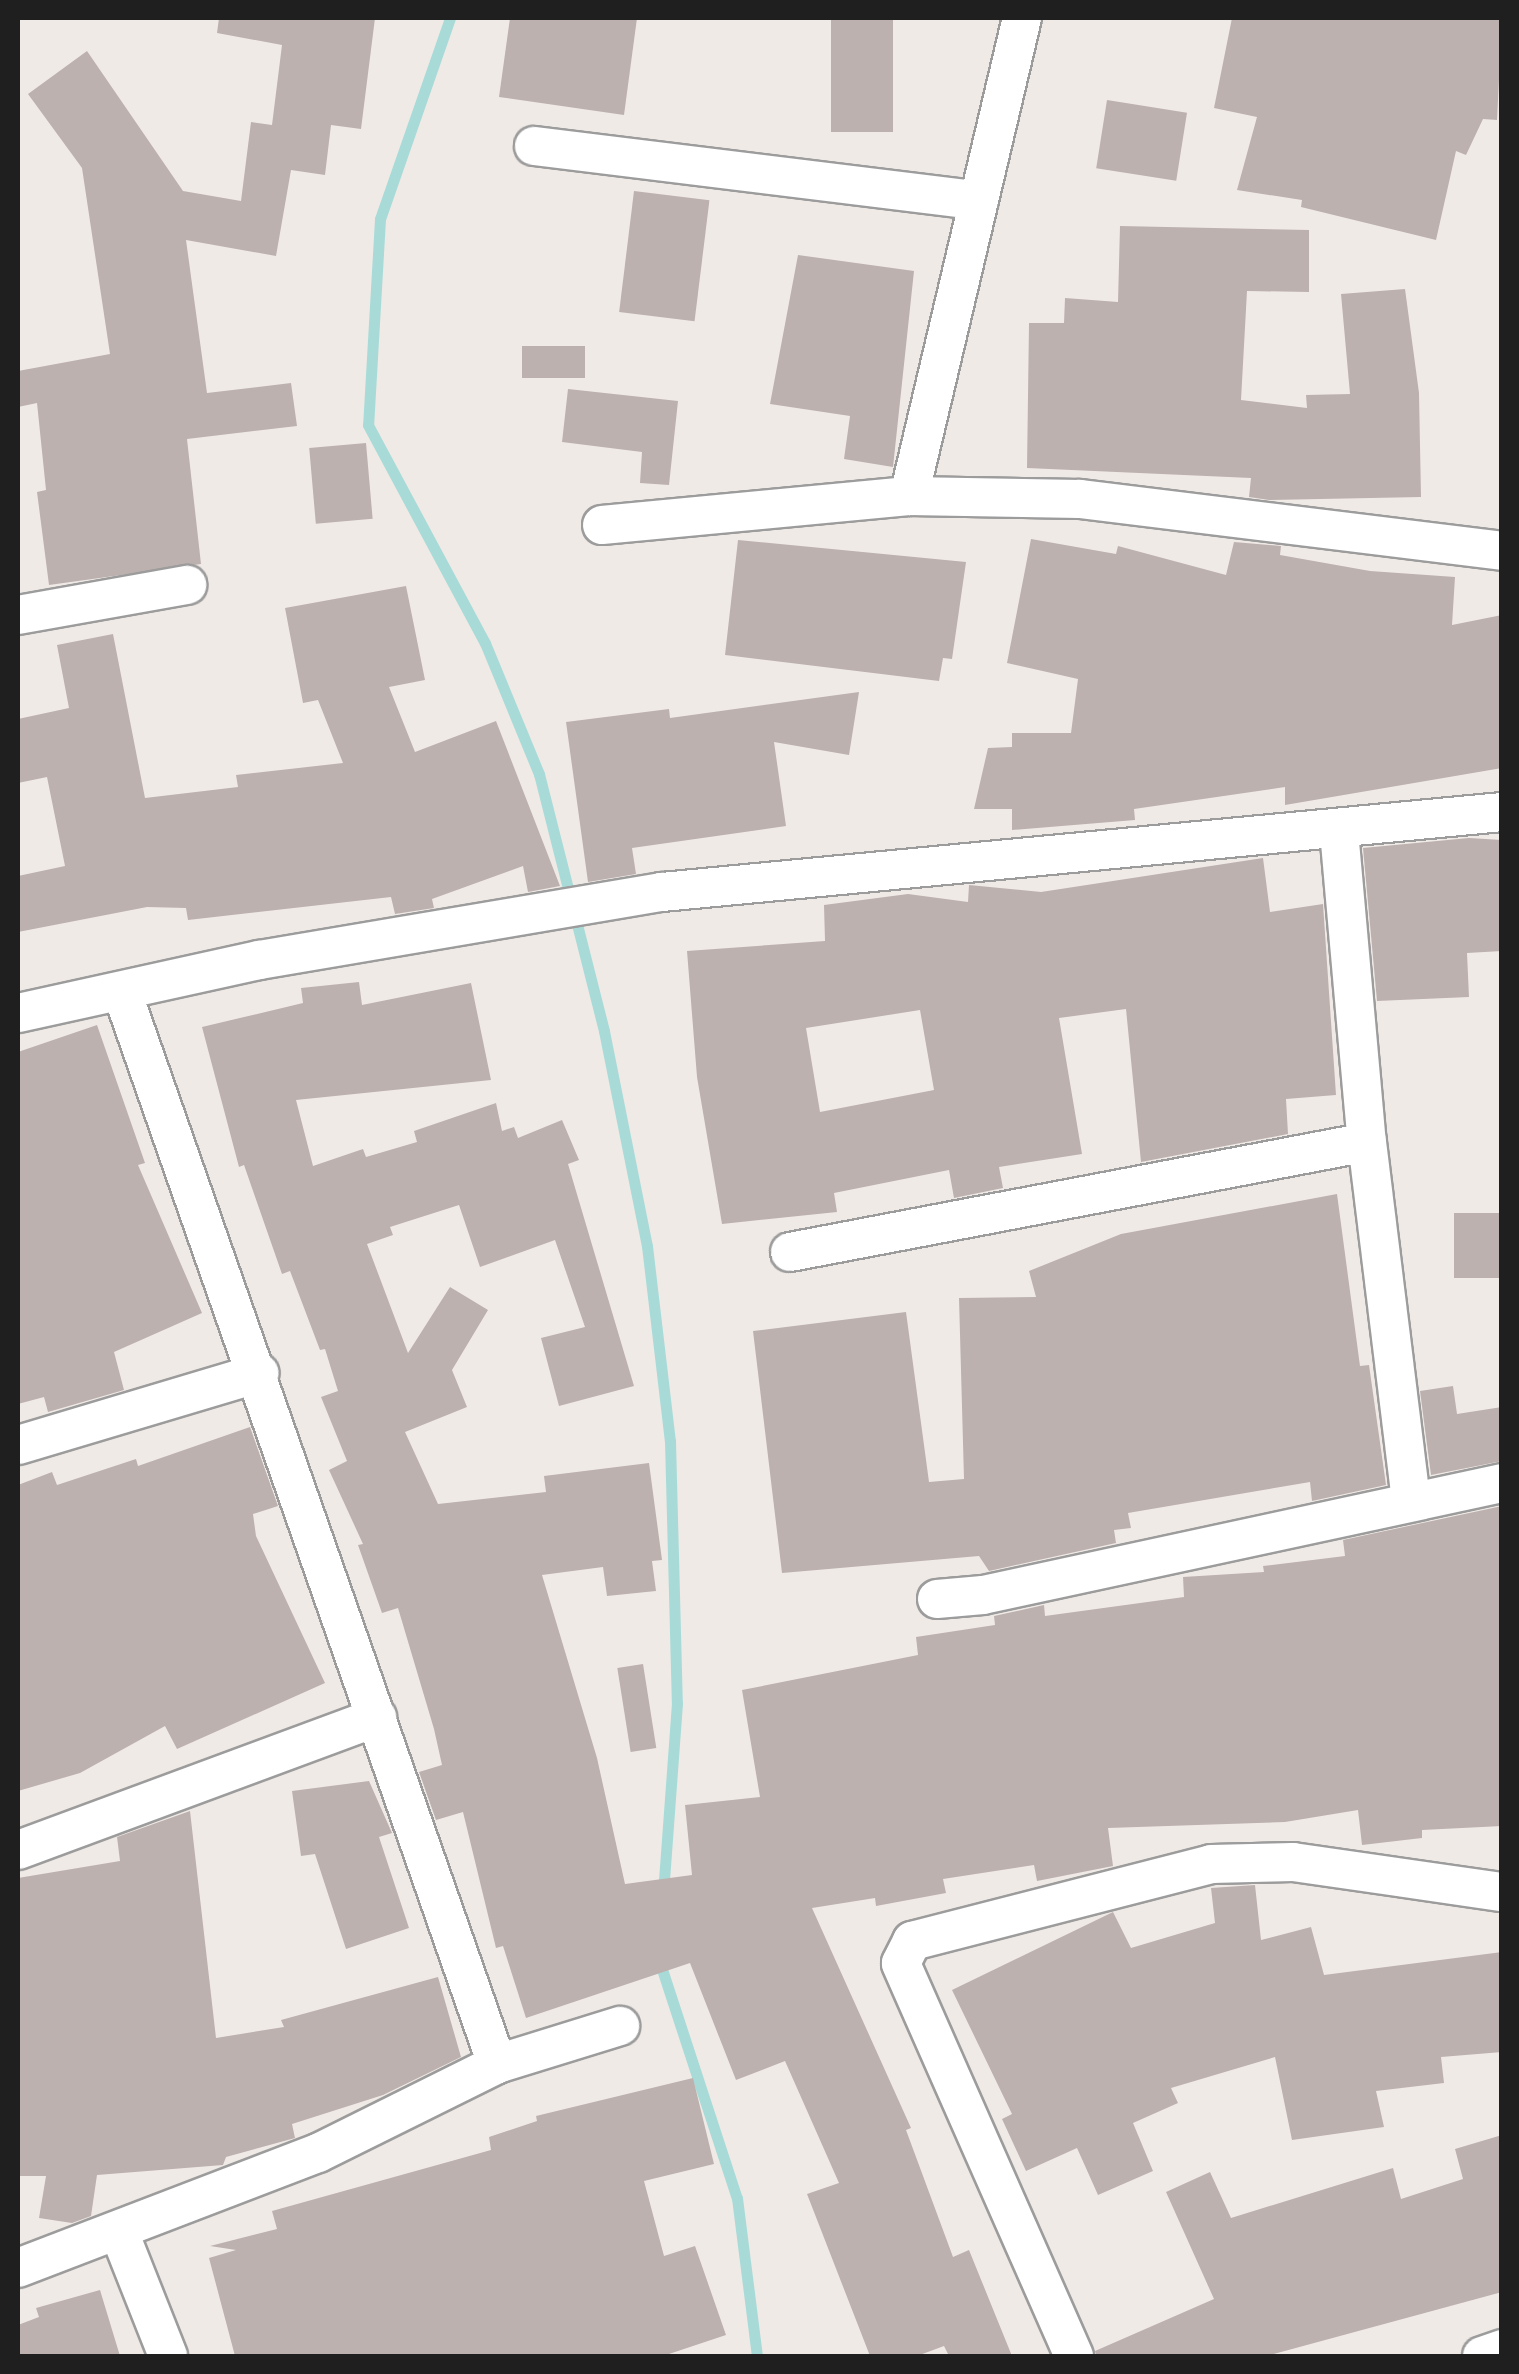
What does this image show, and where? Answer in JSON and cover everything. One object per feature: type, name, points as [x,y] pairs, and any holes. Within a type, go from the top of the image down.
[{"type":"street","points":[[910,496],[1022,18]]},
{"type":"street","points":[[534,146],[979,201]]},
{"type":"street","points":[[602,525],[910,496],[1080,499],[1502,551]]},
{"type":"street","points":[[18,615],[187,585]]},
{"type":"street","points":[[18,1013],[259,960],[662,892],[1502,812]]},
{"type":"street","points":[[1339,830],[1366,1142],[1411,1501]]},
{"type":"street","points":[[122,992],[497,2064]]},
{"type":"street","points":[[790,1252],[1366,1142]]},
{"type":"street","points":[[18,1445],[258,1373]]},
{"type":"street","points":[[937,1599],[983,1595],[1502,1482]]},
{"type":"street","points":[[18,1850],[378,1717]]},
{"type":"street","points":[[1074,2356],[901,1964],[912,1941],[1211,1864],[1293,1862],[1502,1892]]},
{"type":"street","points":[[24,2258],[120,2232],[318,2153],[497,2064],[620,2026]]},
{"type":"street","points":[[120,2232],[168,2356]]},
{"type":"street","points":[[1482,2356],[1502,2349]]},
{"type":"building","points":[[219,18],[375,18],[361,129],[331,125],[325,175],[291,170],[276,256],[186,240],[207,393],[291,383],[297,426],[187,439],[201,564],[49,585],[37,492],[46,490],[37,403],[18,407],[18,371],[110,354],[82,168],[28,94],[87,51],[183,191],[241,201],[251,122],[272,125],[282,45],[217,33]]},
{"type":"building","points":[[510,18],[637,18],[624,115],[499,97]]},
{"type":"building","points":[[831,18],[893,18],[893,132],[831,132]]},
{"type":"building","points":[[1232,18],[1502,18],[1497,120],[1483,119],[1466,155],[1456,151],[1436,240],[1301,207],[1302,200],[1237,190],[1257,117],[1214,108]]},
{"type":"building","points":[[1107,100],[1187,113],[1176,181],[1096,168]]},
{"type":"building","points":[[634,191],[709,200],[695,321],[619,312]]},
{"type":"building","points":[[1120,226],[1309,230],[1309,292],[1247,291],[1241,400],[1307,408],[1306,395],[1350,394],[1341,294],[1405,289],[1419,393],[1421,497],[1269,500],[1249,497],[1251,478],[1027,468],[1029,323],[1064,323],[1065,298],[1118,302]]},
{"type":"building","points":[[798,255],[914,271],[893,467],[844,459],[850,416],[770,404]]},
{"type":"building","points":[[522,346],[585,346],[585,378],[522,378]]},
{"type":"building","points":[[568,389],[678,401],[669,485],[640,483],[642,452],[562,442]]},
{"type":"building","points":[[366,443],[373,519],[316,524],[309,448]]},
{"type":"building","points":[[1031,539],[1116,554],[1118,546],[1226,575],[1234,542],[1281,546],[1280,555],[1370,571],[1455,577],[1452,625],[1502,615],[1502,768],[1285,805],[1285,787],[1134,809],[1135,820],[1012,830],[1012,809],[974,809],[988,748],[1012,747],[1012,733],[1071,733],[1078,679],[1007,663]]},
{"type":"building","points":[[738,540],[966,562],[952,659],[943,658],[939,681],[725,655]]},
{"type":"building","points":[[406,586],[425,680],[389,687],[415,752],[496,721],[560,886],[528,892],[523,866],[432,899],[434,908],[395,914],[391,897],[188,920],[186,908],[147,907],[18,932],[18,876],[65,866],[47,777],[18,783],[18,719],[69,708],[57,645],[113,634],[145,798],[238,787],[236,775],[343,763],[318,700],[303,703],[285,608]]},
{"type":"building","points":[[859,692],[849,755],[774,742],[786,826],[632,848],[636,874],[588,882],[566,722],[669,709],[670,718]]},
{"type":"building","points":[[1469,838],[1502,840],[1502,951],[1467,953],[1469,997],[1377,1001],[1363,848]]},
{"type":"building","points":[[1263,858],[1270,912],[1323,904],[1336,1095],[1286,1099],[1288,1134],[1141,1162],[1126,1009],[1059,1018],[1082,1154],[999,1167],[1003,1188],[954,1198],[949,1170],[834,1193],[837,1212],[722,1224],[697,1077],[687,951],[825,941],[824,905],[908,894],[968,902],[969,885],[1041,892]],"holes":[[[920,1010],[934,1090],[820,1112],[806,1028]]]},
{"type":"building","points":[[359,982],[362,1005],[471,983],[491,1080],[296,1100],[313,1166],[363,1149],[366,1157],[417,1142],[414,1131],[496,1103],[502,1131],[514,1127],[518,1138],[562,1120],[579,1160],[568,1164],[634,1386],[559,1406],[541,1338],[585,1327],[555,1240],[480,1267],[459,1205],[390,1227],[393,1235],[367,1244],[408,1353],[450,1287],[488,1310],[452,1370],[467,1407],[405,1432],[438,1504],[546,1492],[544,1476],[649,1463],[662,1560],[652,1561],[656,1591],[607,1596],[603,1567],[542,1575],[597,1758],[625,1884],[692,1875],[685,1805],[760,1797],[742,1690],[918,1655],[916,1637],[995,1625],[994,1616],[1044,1605],[1045,1616],[1184,1597],[1183,1577],[1264,1572],[1263,1566],[1345,1556],[1343,1540],[1502,1506],[1502,1826],[1422,1830],[1422,1838],[1362,1845],[1358,1810],[1285,1822],[1108,1828],[1113,1866],[1037,1881],[1034,1865],[943,1879],[946,1893],[876,1906],[875,1898],[812,1908],[911,2128],[906,2130],[953,2257],[969,2250],[1012,2356],[949,2356],[944,2346],[917,2356],[870,2356],[807,2194],[839,2183],[785,2061],[736,2080],[690,1963],[526,2018],[503,1946],[496,1948],[463,1812],[436,1820],[419,1772],[442,1765],[398,1608],[382,1613],[358,1545],[363,1544],[329,1470],[347,1461],[321,1397],[338,1391],[325,1349],[320,1350],[290,1271],[282,1274],[244,1165],[239,1167],[202,1027],[303,1003],[301,988]]},
{"type":"building","points":[[97,1025],[145,1163],[138,1165],[202,1313],[114,1352],[124,1390],[48,1412],[44,1397],[18,1404],[18,1052]]},
{"type":"building","points":[[1337,1194],[1360,1366],[1369,1365],[1386,1485],[1312,1501],[1310,1482],[1128,1513],[1131,1528],[1114,1530],[1116,1543],[989,1571],[979,1556],[782,1573],[753,1331],[906,1312],[929,1482],[964,1479],[959,1298],[1036,1297],[1029,1271],[1121,1234]]},
{"type":"building","points":[[1454,1213],[1502,1213],[1502,1278],[1454,1278]]},
{"type":"building","points":[[1453,1386],[1457,1414],[1502,1407],[1502,1461],[1431,1475],[1420,1391]]},
{"type":"building","points":[[250,1427],[278,1506],[253,1514],[256,1536],[325,1683],[177,1749],[165,1726],[80,1773],[18,1791],[18,1485],[52,1472],[57,1485],[136,1459],[138,1466]]},
{"type":"building","points":[[643,1664],[656,1748],[631,1752],[617,1668]]},
{"type":"building","points":[[369,1781],[392,1833],[379,1837],[409,1928],[346,1949],[315,1854],[301,1856],[292,1791]]},
{"type":"building","points":[[190,1811],[216,2038],[284,2027],[281,2020],[438,1977],[461,2057],[383,2095],[292,2124],[295,2138],[226,2157],[223,2165],[97,2175],[91,2216],[72,2223],[39,2218],[46,2176],[18,2176],[18,1878],[120,1861],[117,1837]]},
{"type":"building","points":[[1255,1885],[1261,1940],[1311,1927],[1324,1975],[1502,1952],[1502,2052],[1441,2057],[1444,2083],[1376,2091],[1384,2127],[1292,2140],[1275,2057],[1171,2088],[1178,2103],[1133,2123],[1153,2171],[1098,2195],[1077,2148],[1026,2171],[1002,2119],[1012,2114],[952,1990],[1113,1912],[1131,1948],[1215,1923],[1211,1888]]},
{"type":"building","points":[[693,2078],[714,2164],[644,2181],[664,2256],[695,2246],[726,2335],[663,2356],[235,2356],[209,2258],[236,2250],[210,2246],[277,2229],[272,2211],[491,2150],[489,2137],[537,2121],[536,2116]]},
{"type":"building","points":[[1502,2135],[1502,2292],[1266,2356],[1096,2356],[1095,2351],[1214,2299],[1166,2192],[1210,2172],[1231,2218],[1393,2168],[1401,2199],[1463,2179],[1455,2149]]},
{"type":"building","points":[[100,2290],[120,2356],[18,2356],[18,2325],[39,2317],[36,2308]]},
{"type":"waterway","points":[[450,18],[380,219],[368,425],[485,643],[539,774],[604,1031],[647,1246],[670,1441],[677,1703],[663,1892]]},
{"type":"waterway","points":[[659,1960],[737,2198],[757,2356]]}]
